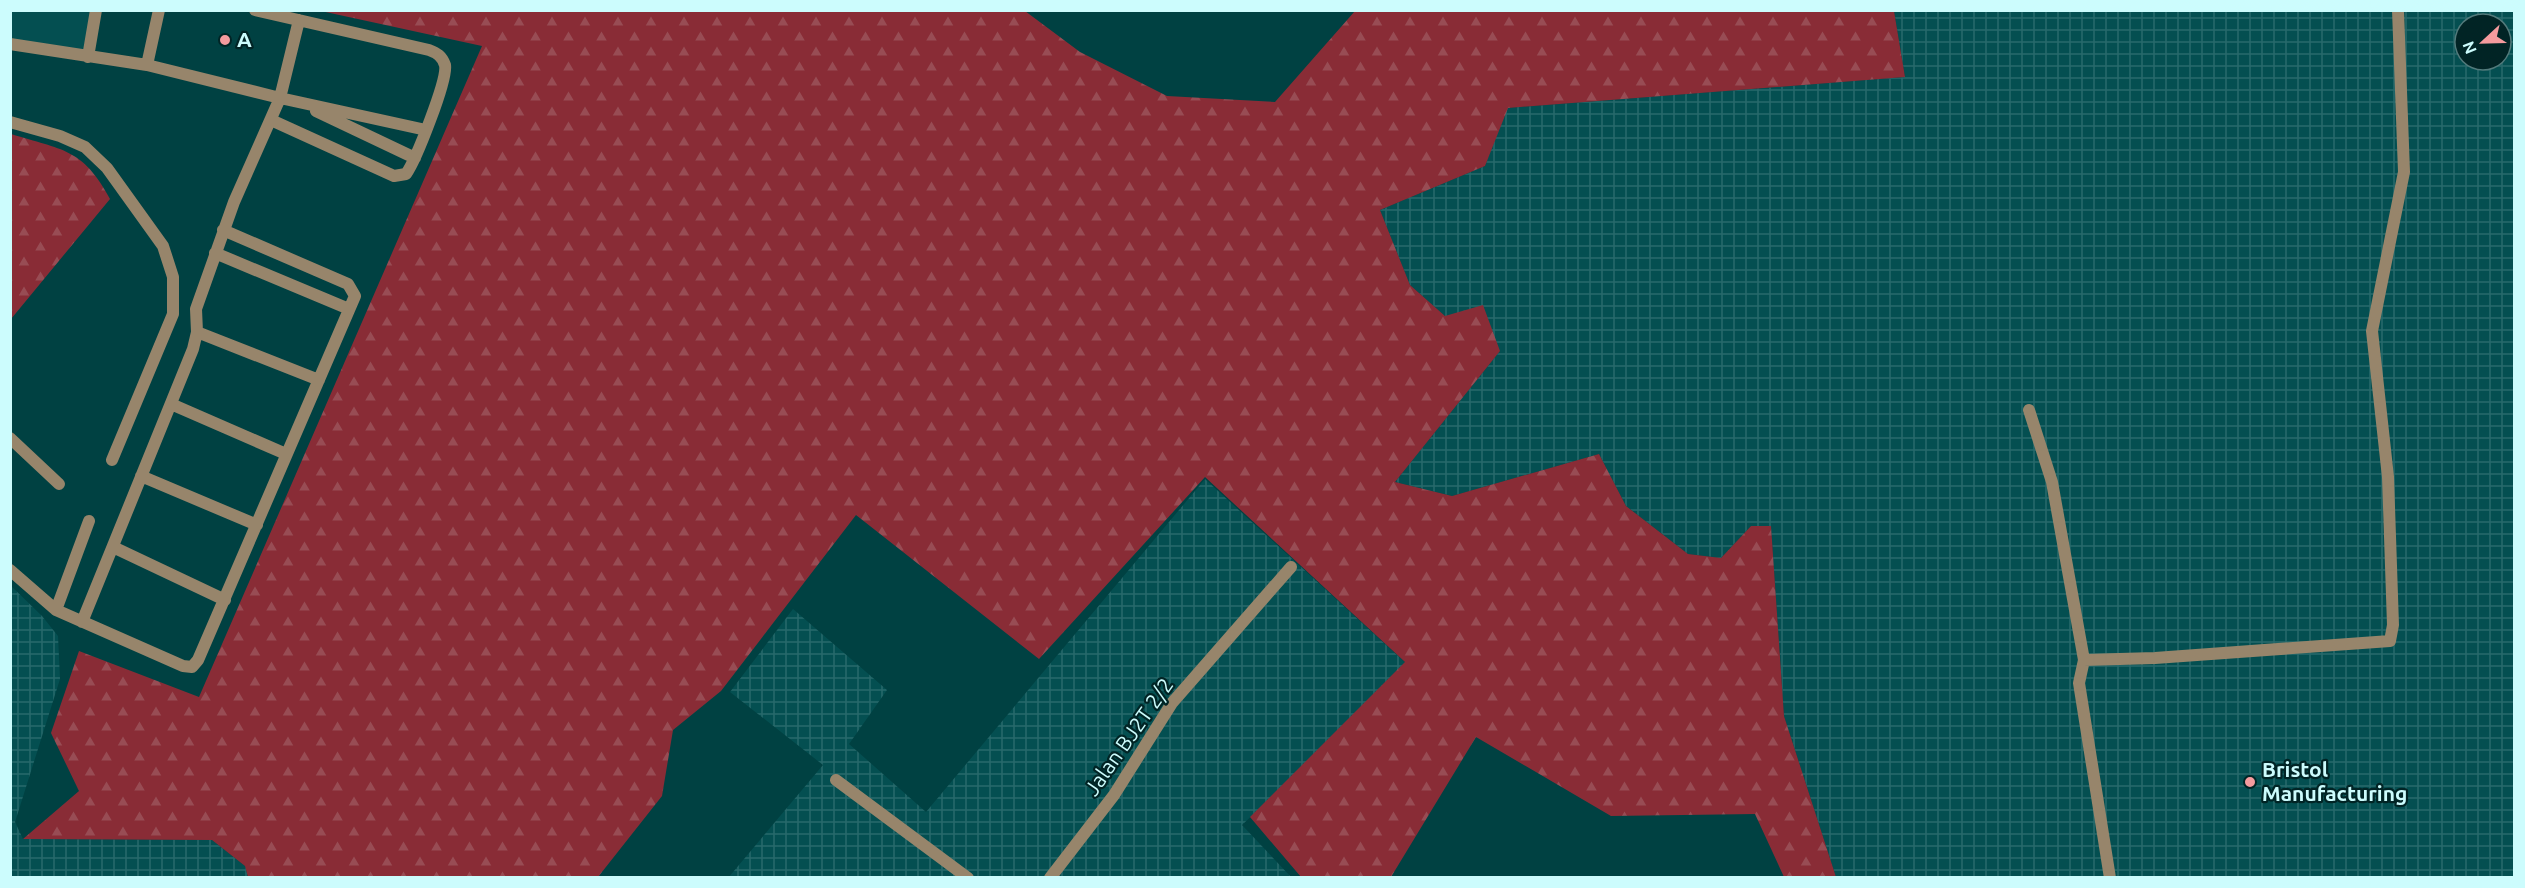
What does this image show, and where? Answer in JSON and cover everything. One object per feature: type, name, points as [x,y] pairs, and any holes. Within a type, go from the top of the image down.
[{"type":"street","points":[[88,57],[96,10]]},
{"type":"street","points":[[147,65],[159,10]]},
{"type":"street","points":[[255,10],[438,54],[444,63],[446,74],[415,158],[406,174],[394,176],[271,120]]},
{"type":"street","points":[[2084,660],[2155,658],[2390,641],[2393,625],[2388,477],[2372,331],[2404,172],[2405,131],[2398,10]]},
{"type":"street","points":[[81,622],[193,349],[197,332],[196,309],[223,230],[280,98],[299,20]]},
{"type":"street","points":[[10,44],[147,65],[280,98],[426,129]]},
{"type":"street","points":[[295,101],[415,158]]},
{"type":"street","points":[[10,122],[60,136],[85,147],[107,168],[164,246],[173,277],[173,314],[112,460]]},
{"type":"street","points":[[10,570],[56,610],[81,622],[192,668],[198,660],[355,296],[348,284],[223,230]]},
{"type":"street","points":[[215,253],[349,309]]},
{"type":"street","points":[[197,332],[319,381]]},
{"type":"street","points":[[171,404],[286,454]]},
{"type":"street","points":[[2029,410],[2052,482],[2084,660],[2079,683],[2110,878]]},
{"type":"street","points":[[10,438],[60,484]]},
{"type":"street","points":[[141,476],[256,525]]},
{"type":"street","points":[[56,610],[89,521]]},
{"type":"street","points":[[113,547],[225,600]]},
{"type":"street","name":"Jalan BJ2T 2/2","points":[[1050,878],[1120,786],[1172,703],[1292,567]]},
{"type":"street","points":[[836,780],[968,878]]},
{"type":"shaded area","points":[[10,11],[92,11],[85,52],[11,39]]},
{"type":"shaded area","points":[[1894,11],[2514,11],[2514,877],[1836,877],[1784,716],[1771,526],[1751,526],[1721,558],[1688,554],[1626,506],[1599,454],[1452,496],[1395,482],[1500,351],[1445,316],[1410,285],[1380,210],[1485,166],[1507,108],[1905,77]]},
{"type":"shaded area","points":[[1205,479],[1409,666],[1242,825],[1291,877],[728,878],[823,765],[730,692],[793,609],[887,690],[849,744],[926,812]]},
{"type":"shaded area","points":[[10,585],[42,616],[58,636],[60,679],[15,822],[23,839],[212,840],[245,866],[248,877],[11,877]]},
{"type":"green space","points":[[321,11],[1025,11],[1080,52],[1167,96],[1275,102],[1355,11],[1894,11],[1905,77],[1508,108],[1485,166],[1380,210],[1410,285],[1445,316],[1483,305],[1500,351],[1395,482],[1452,496],[1599,454],[1626,506],[1688,554],[1721,558],[1751,526],[1771,526],[1784,716],[1836,877],[1784,877],[1755,814],[1611,816],[1476,737],[1391,877],[1301,877],[1250,817],[1405,662],[1205,477],[1039,659],[856,515],[721,691],[673,730],[662,796],[598,877],[248,877],[245,866],[212,840],[23,839],[79,791],[51,733],[79,651],[199,697],[482,46]]},
{"type":"green space","points":[[11,134],[70,153],[90,170],[110,199],[11,319]]},
{"type":"place","name":"A","points":[[225,40]]},
{"type":"place","name":"Bristol Manufacturing","points":[[2250,782]]}]
